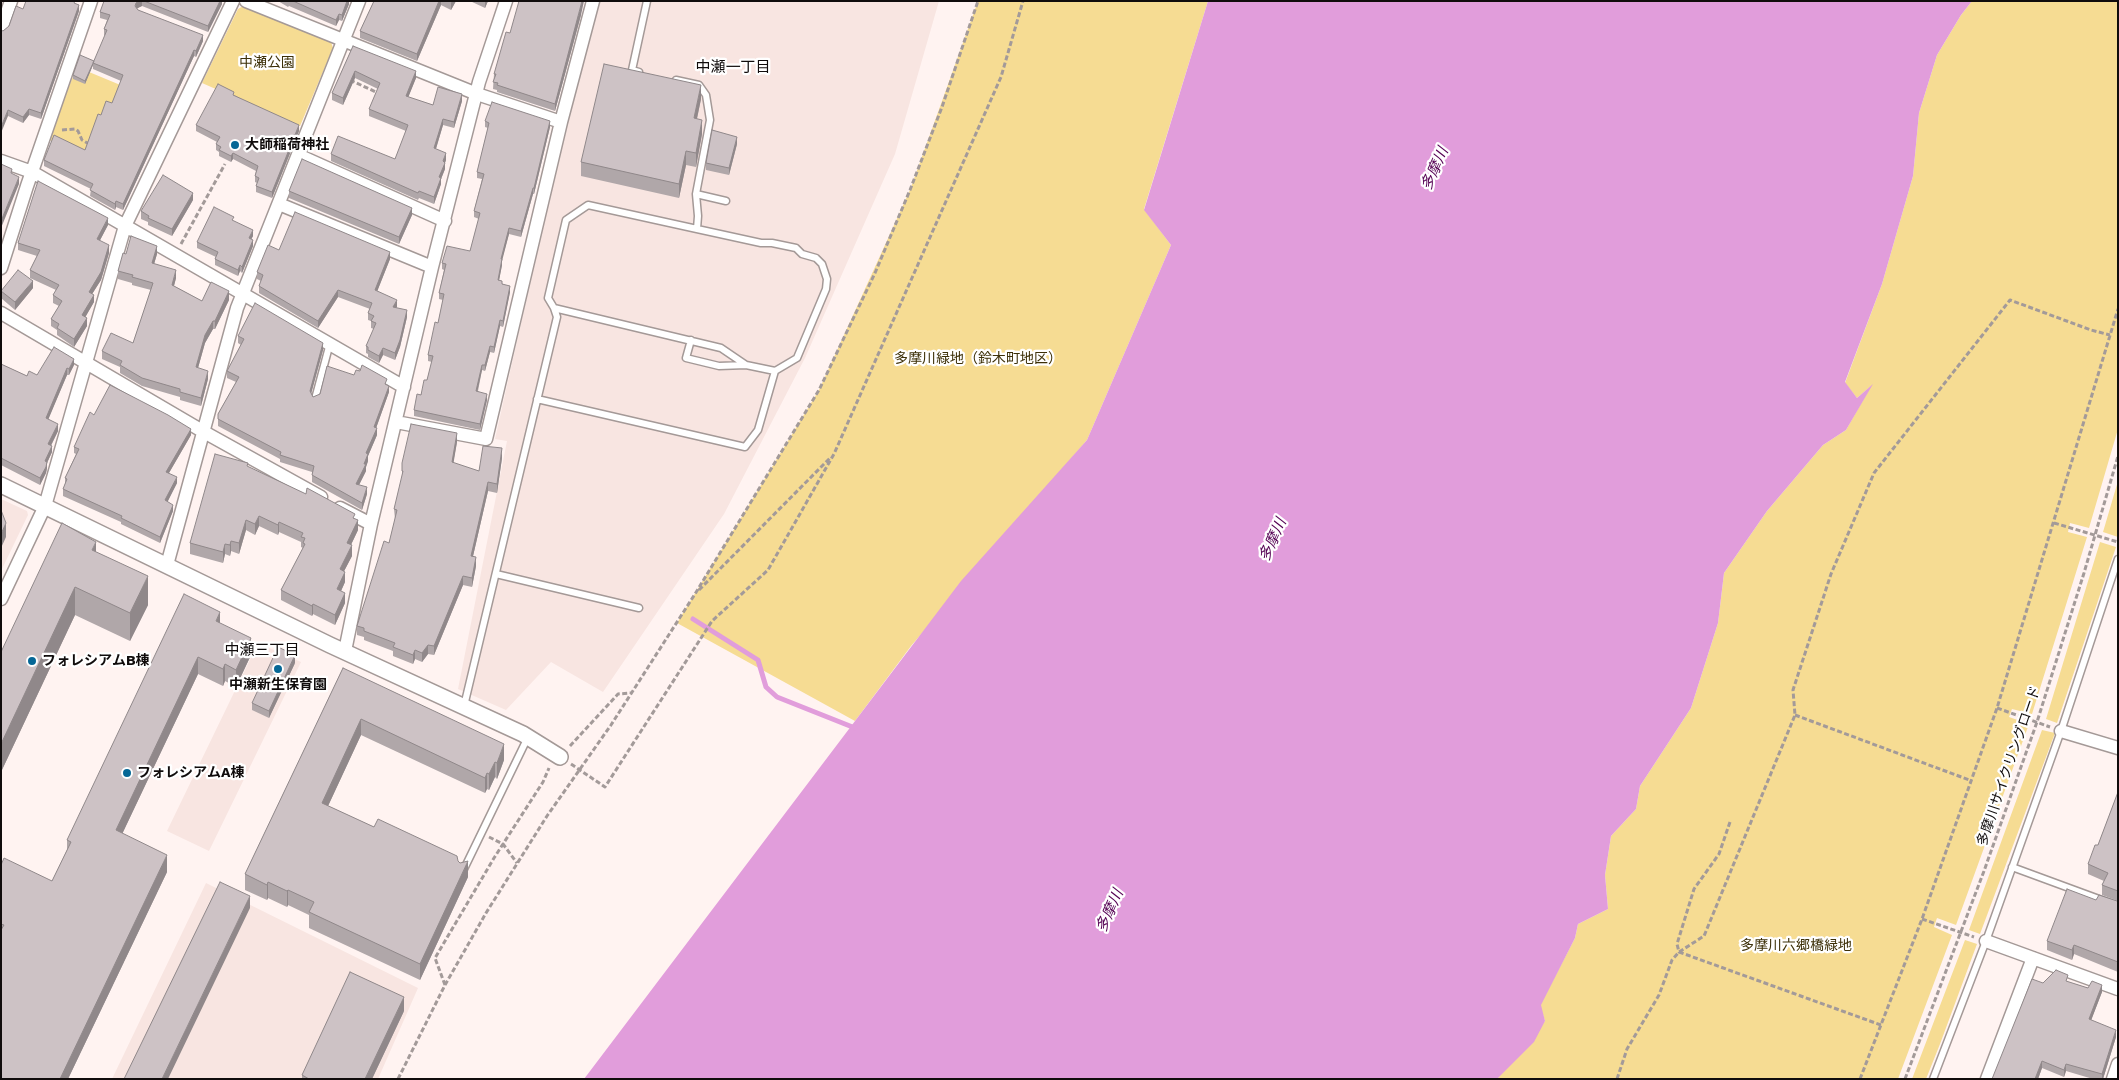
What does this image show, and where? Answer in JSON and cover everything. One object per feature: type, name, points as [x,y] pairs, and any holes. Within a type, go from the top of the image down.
[{"type":"street","points":[[1,29],[11,1]]},
{"type":"street","points":[[1,268],[91,1]]},
{"type":"street","points":[[1,599],[45,506],[85,362],[126,226],[210,38],[233,1]]},
{"type":"street","points":[[246,1],[477,94],[561,122]]},
{"type":"street","points":[[167,565],[243,292],[359,1]]},
{"type":"street","points":[[345,651],[371,524],[432,267],[477,94],[506,1]]},
{"type":"street","points":[[396,422],[486,439],[561,122],[593,1]]},
{"type":"street","points":[[298,155],[445,220]]},
{"type":"street","points":[[1,161],[32,172],[243,292],[404,387]]},
{"type":"street","points":[[279,204],[432,267]]},
{"type":"street","points":[[1,313],[204,432],[371,524]]},
{"type":"street","points":[[1,485],[528,737],[555,760]]},
{"type":"street","points":[[2061,731],[2118,748]]},
{"type":"street","points":[[1986,941],[2118,989]]},
{"type":"street","points":[[1987,1079],[2033,958]]},
{"type":"street","points":[[2113,1079],[2118,1064]]},
{"type":"lane","points":[[647,1],[632,70],[650,74]]},
{"type":"lane","points":[[666,78],[699,85],[706,94],[710,120],[696,194],[697,229]]},
{"type":"lane","points":[[696,194],[726,201]]},
{"type":"lane","points":[[464,707],[557,317],[548,298],[566,220],[588,205],[761,244],[772,243],[796,248],[802,254],[816,258],[822,264],[827,279],[826,289],[802,347],[797,358],[775,371],[746,365],[719,366],[686,358],[691,340]]},
{"type":"lane","points":[[554,308],[721,348],[746,365]]},
{"type":"lane","points":[[315,399],[330,343]]},
{"type":"lane","points":[[537,399],[745,447],[758,430],[775,371]]},
{"type":"lane","points":[[1933,1079],[1986,941],[2061,731],[2118,559]]},
{"type":"lane","points":[[496,574],[639,608]]},
{"type":"lane","points":[[462,874],[528,737]]},
{"type":"lane","points":[[2012,867],[2118,906]]},
{"type":"path","points":[[398,1079],[445,985],[486,913],[547,816],[632,694],[819,390],[871,281],[910,190],[942,107],[978,1]]},
{"type":"path","points":[[580,770],[605,787],[712,621],[768,570],[834,454],[1001,77],[1023,1]]},
{"type":"path","points":[[330,72],[383,94]]},
{"type":"path","points":[[62,130],[75,129],[82,140],[95,146]]},
{"type":"path","points":[[175,255],[225,164]]},
{"type":"path","points":[[1617,1079],[1627,1049],[1659,995],[1672,960],[1679,952],[1704,936],[1795,715],[1793,690],[1831,574],[1874,472],[2010,300],[2110,335]]},
{"type":"path","points":[[1860,1079],[1922,919],[1997,708],[2118,310]]},
{"type":"path","points":[[695,594],[834,454]]},
{"type":"path","name":"多摩川サイクリングロード","points":[[1905,1079],[2038,722],[2118,456]]},
{"type":"path","points":[[2054,523],[2118,542]]},
{"type":"path","points":[[445,985],[435,958],[555,760],[618,694],[632,694]]},
{"type":"path","points":[[1997,708],[2045,725]]},
{"type":"path","points":[[1795,715],[1972,781]]},
{"type":"path","points":[[1679,952],[1677,944],[1694,889],[1719,854],[1730,822]]},
{"type":"path","points":[[482,834],[504,844],[517,863]]},
{"type":"path","points":[[1922,919],[1968,934]]},
{"type":"path","points":[[1679,952],[1881,1025]]},
{"type":"shaded area","points":[[597,1],[939,1],[895,154],[805,358],[724,514],[603,692],[551,662],[506,710],[458,689],[507,441],[495,439],[566,122]]},
{"type":"shaded area","points":[[1,499],[27,511],[28,515],[1,571]]},
{"type":"shaded area","points":[[258,643],[301,662],[209,851],[167,831]]},
{"type":"shaded area","points":[[206,883],[418,988],[378,1079],[112,1079]]},
{"type":"green space","name":"多摩川緑地（鈴木町地区）","points":[[978,1],[1208,1],[1144,209],[1171,245],[1087,440],[911,646],[855,721],[677,623],[819,390],[910,190]]},
{"type":"green space","name":"多摩川六郷橋緑地","points":[[1972,1],[2118,1],[2118,429],[2089,528],[2070,523],[2068,532],[2087,537],[2032,714],[2012,709],[2009,717],[2029,724],[1956,925],[1937,918],[1934,927],[1952,935],[1898,1079],[1497,1079],[1545,1021],[1540,1005],[1575,938],[1578,924],[1608,909],[1605,875],[1611,836],[1636,809],[1640,786],[1691,708],[1718,623],[1724,573],[1767,511],[1823,445],[1846,430],[1871,386],[1857,398],[1845,383],[1882,284],[1913,176],[1919,113],[1937,55],[1961,15]]},
{"type":"green space","name":"中瀬公園","points":[[243,6],[331,42],[333,48],[300,126],[202,83],[238,9]]},
{"type":"green space","points":[[77,67],[130,89],[114,167],[47,139]]},
{"type":"green space","points":[[2118,481],[2118,537],[2103,532]]},
{"type":"green space","points":[[2100,542],[2116,547],[2057,723],[2046,719]]},
{"type":"green space","points":[[2042,730],[2055,733],[1980,934],[1969,930]]},
{"type":"green space","points":[[1965,940],[1977,944],[1940,1044],[1926,1079],[1912,1079]]},
{"type":"water","name":"多摩川","points":[[1208,1],[1972,1],[1961,15],[1937,55],[1919,113],[1913,176],[1882,284],[1845,382],[1857,398],[1873,384],[1846,430],[1823,445],[1767,511],[1724,573],[1718,623],[1691,708],[1640,786],[1636,809],[1611,836],[1605,875],[1608,909],[1578,924],[1575,938],[1541,1005],[1545,1021],[1534,1042],[1497,1079],[584,1079],[961,581],[1087,440],[1171,245],[1144,210]]},
{"type":"building","points":[[26,1],[75,1],[74,3],[79,5],[41,113],[29,109],[23,117],[8,110],[1,127],[1,30],[3,31],[9,26],[16,6],[23,9]]},
{"type":"building","points":[[104,1],[139,1],[135,6],[138,10],[203,35],[196,51],[194,50],[123,204],[116,201],[115,204],[90,190],[93,184],[44,160],[54,135],[85,150],[98,114],[101,115],[106,101],[112,103],[123,75],[93,63],[107,30],[104,29],[110,15],[100,12]]},
{"type":"building","points":[[144,1],[220,1],[208,26]]},
{"type":"building","points":[[293,1],[347,1],[342,15],[339,14],[336,20]]},
{"type":"building","points":[[374,1],[439,1],[417,54],[360,31]]},
{"type":"building","points":[[519,1],[582,1],[555,104],[493,82],[506,32],[510,33]]},
{"type":"building","points":[[353,46],[416,71],[406,96],[433,105],[438,87],[462,94],[454,122],[443,119],[434,148],[446,153],[443,161],[445,163],[439,177],[441,178],[434,197],[419,191],[418,193],[331,154],[338,136],[395,159],[408,125],[369,109],[380,83],[355,71],[343,98],[332,93]]},
{"type":"building","points":[[80,55],[94,61],[85,81],[73,75]]},
{"type":"building","points":[[604,64],[701,85],[694,118],[702,120],[696,153],[686,151],[679,184],[581,162]]},
{"type":"building","points":[[218,84],[234,92],[233,95],[299,125],[272,192],[256,186],[259,178],[255,176],[258,166],[233,153],[231,156],[219,150],[221,147],[216,144],[220,137],[196,125]]},
{"type":"building","points":[[492,102],[550,121],[534,188],[521,231],[509,228],[501,259],[498,280],[502,281],[502,284],[510,286],[503,321],[500,320],[494,347],[490,346],[485,365],[482,365],[476,391],[487,394],[480,424],[414,410],[417,394],[421,395],[424,380],[427,380],[433,356],[428,355],[435,322],[438,323],[444,294],[439,293],[446,264],[442,263],[447,246],[470,251],[480,213],[474,211],[484,174],[477,172],[489,123],[485,121]]},
{"type":"building","points":[[712,130],[737,137],[729,168],[706,163]]},
{"type":"building","points":[[302,159],[412,208],[399,237],[289,191]]},
{"type":"building","points":[[1,164],[12,169],[11,173],[19,177],[1,221]]},
{"type":"building","points":[[163,175],[193,193],[172,229],[148,218],[149,216],[141,211]]},
{"type":"building","points":[[38,181],[108,218],[97,239],[109,245],[101,272],[89,292],[94,295],[82,315],[87,318],[74,339],[57,328],[59,324],[51,319],[62,301],[53,295],[59,285],[30,270],[40,250],[18,243]]},
{"type":"building","points":[[214,207],[234,217],[232,220],[253,230],[249,238],[253,240],[242,267],[240,265],[238,270],[215,259],[218,252],[197,242]]},
{"type":"building","points":[[295,212],[390,252],[375,290],[397,300],[393,307],[407,310],[395,353],[383,348],[379,356],[368,350],[366,346],[376,323],[371,321],[374,316],[368,313],[372,303],[338,290],[318,321],[259,286],[263,275],[257,272],[268,245],[279,250]]},
{"type":"building","points":[[131,236],[157,246],[152,263],[176,270],[172,285],[202,301],[211,282],[229,291],[215,321],[213,321],[205,335],[196,367],[208,371],[201,398],[180,392],[180,389],[142,378],[120,365],[122,361],[102,351],[111,333],[133,343],[153,283],[118,271],[123,253],[126,254]]},
{"type":"building","points":[[18,270],[33,281],[15,302],[1,291]]},
{"type":"building","points":[[255,303],[323,343],[310,391],[313,397],[320,394],[327,366],[354,375],[356,370],[360,371],[362,365],[387,379],[385,384],[389,386],[374,427],[377,428],[366,453],[368,454],[364,464],[366,464],[356,484],[367,487],[362,503],[312,475],[314,466],[280,455],[281,452],[218,419],[218,414],[239,377],[227,371],[244,339],[238,336]]},
{"type":"building","points":[[54,347],[74,359],[69,369],[67,368],[46,418],[58,424],[48,444],[52,446],[45,461],[47,462],[46,467],[40,478],[1,458],[1,364],[27,376],[29,371],[37,375]]},
{"type":"building","points":[[110,385],[191,429],[166,472],[177,477],[165,500],[173,505],[160,537],[121,518],[122,516],[63,489],[67,479],[65,478],[79,449],[74,447],[90,412],[94,415]]},
{"type":"building","points":[[411,424],[457,433],[452,462],[479,471],[483,446],[502,448],[497,484],[488,482],[471,556],[476,557],[472,578],[463,576],[434,646],[428,645],[422,653],[415,650],[413,655],[393,647],[395,643],[364,631],[364,628],[357,626],[384,541],[389,543],[397,510],[394,509]]},
{"type":"building","points":[[215,454],[248,463],[247,466],[306,494],[307,488],[355,514],[353,518],[358,520],[347,543],[352,545],[340,569],[345,572],[337,589],[345,593],[335,615],[281,590],[305,544],[303,543],[305,538],[301,537],[303,533],[279,522],[278,525],[259,516],[255,524],[246,520],[239,543],[231,541],[230,545],[225,544],[223,552],[190,543]]},
{"type":"building","points":[[1,510],[6,523],[1,534]]},
{"type":"building","points":[[62,523],[96,542],[92,550],[148,576],[130,613],[75,587],[1,744],[1,652]]},
{"type":"building","points":[[184,594],[220,612],[216,621],[251,638],[236,670],[225,664],[223,669],[198,657],[116,830],[167,855],[60,1079],[1,1079],[1,930],[4,925],[1,924],[1,865],[4,858],[52,881],[71,842],[67,840]]},
{"type":"building","points":[[278,647],[295,655],[269,711],[252,703]]},
{"type":"building","points":[[343,668],[504,744],[497,763],[495,762],[485,778],[361,719],[322,803],[374,827],[378,819],[457,856],[460,863],[468,861],[420,964],[309,912],[314,902],[268,882],[267,885],[245,874]]},
{"type":"building","points":[[2118,792],[2118,891],[2102,885],[2108,873],[2088,864],[2095,845],[2098,845]]},
{"type":"building","points":[[220,882],[250,896],[162,1079],[124,1079]]},
{"type":"building","points":[[2067,889],[2096,900],[2099,895],[2118,901],[2118,962],[2074,945],[2072,950],[2047,941]]},
{"type":"building","points":[[2056,970],[2068,975],[2066,981],[2088,988],[2092,981],[2102,985],[2089,1019],[2116,1030],[2102,1074],[2066,1064],[2064,1070],[2042,1061],[2035,1079],[1992,1079],[2032,979],[2043,983]]},
{"type":"building","points":[[350,972],[404,997],[365,1079],[309,1079],[302,1075]]},
{"type":"waterway","points":[[693,619],[758,660],[766,687],[777,697],[855,728]]},
{"type":"place","name":"大師稲荷神社","points":[[235,145]]},
{"type":"place","name":"フォレシアムB棟","points":[[32,661]]},
{"type":"place","name":"中瀬新生保育園","points":[[278,669]]},
{"type":"place","name":"フォレシアムA棟","points":[[127,773]]},
{"type":"district","name":"中瀬一丁目","points":[[733,68]]},
{"type":"district","name":"中瀬三丁目","points":[[262,651]]}]
